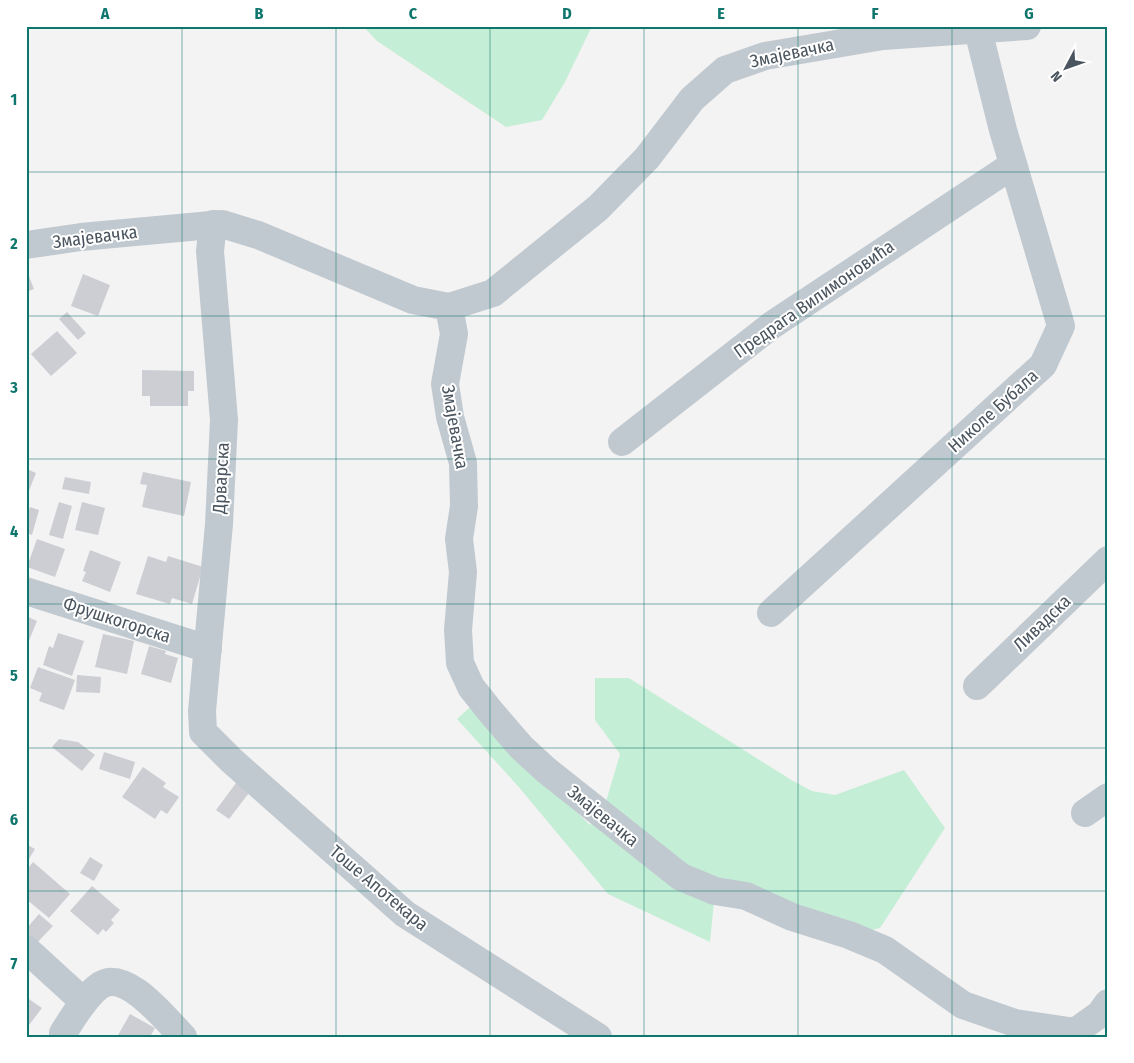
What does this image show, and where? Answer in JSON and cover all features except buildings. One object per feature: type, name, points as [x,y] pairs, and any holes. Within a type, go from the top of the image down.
[{"type":"street","name":"Змајевачка","points":[[26,245],[81,237],[213,224],[230,226],[258,235],[412,300],[449,307],[492,293],[598,208],[647,158],[692,99],[725,70],[765,56],[898,30],[978,30],[1027,26]]},
{"type":"street","name":"Николе Бубала","points":[[772,613],[1044,365],[1061,326],[1013,165],[978,30]]},
{"type":"street","name":"Предрага Вилимоновића","points":[[622,442],[772,325],[1013,165]]},
{"type":"street","name":"Дрварска","points":[[203,732],[202,711],[219,524],[224,420],[210,251],[213,224]]},
{"type":"street","name":"Змајевачка","points":[[449,307],[454,334],[445,384],[450,417],[463,463],[464,506],[459,539],[463,572],[458,630],[460,662],[471,687],[520,747],[681,878],[715,892],[746,896],[792,917],[848,935],[885,950],[963,1005],[1015,1022],[1075,1032],[1100,1014],[1108,1003]]},
{"type":"street","name":"Ливадска","points":[[977,686],[1108,560]]},
{"type":"street","name":"Фрушкогорска","points":[[26,591],[208,649]]},
{"type":"street","name":"Тоше Апотекара","points":[[203,732],[231,760],[405,914],[598,1037]]},
{"type":"street","points":[[1085,813],[1108,798]]},
{"type":"street","points":[[26,949],[84,1002]]},
{"type":"street","points":[[63,1033],[84,1002],[99,986],[110,981],[121,982],[131,986],[183,1037]]},
{"type":"green space","points":[[363,26],[592,26],[565,82],[542,120],[506,127],[377,41]]},
{"type":"green space","points":[[595,678],[629,678],[812,791],[835,795],[904,770],[945,828],[880,928],[849,935],[715,892],[710,942],[608,894],[517,785],[457,719],[480,698],[499,736],[590,825],[605,805],[620,754],[595,720]]}]
